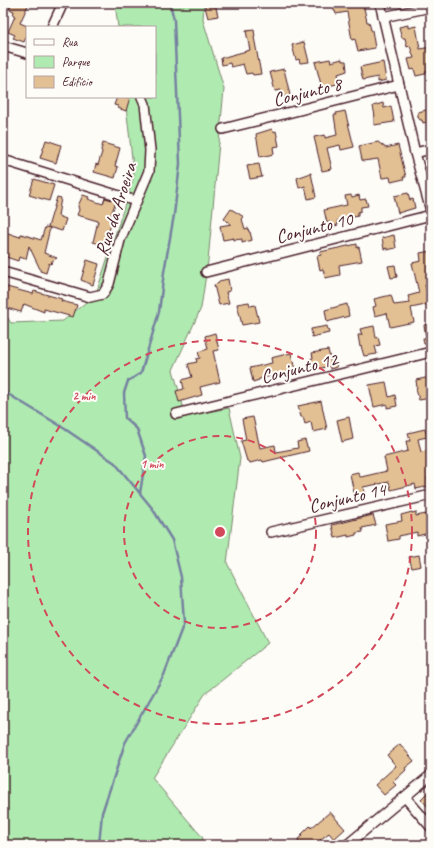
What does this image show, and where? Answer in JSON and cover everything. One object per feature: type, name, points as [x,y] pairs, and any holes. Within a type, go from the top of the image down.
[{"type":"street","points":[[52,26],[63,3]]},
{"type":"street","points":[[380,3],[398,85],[431,211]]},
{"type":"street","points":[[383,17],[431,7]]},
{"type":"street","points":[[3,46],[26,54]]},
{"type":"street","name":"Conjunto 8","points":[[223,129],[398,85]]},
{"type":"street","name":"Rua da Aroeira","points":[[3,272],[90,297],[103,294],[109,284],[120,240],[148,170],[149,156],[145,104],[142,98]]},
{"type":"street","points":[[415,153],[431,149]]},
{"type":"street","points":[[3,160],[136,201]]},
{"type":"street","name":"Conjunto 10","points":[[206,272],[431,215]]},
{"type":"street","name":"Conjunto 12","points":[[176,414],[431,352]]},
{"type":"street","name":"Conjunto 14","points":[[271,532],[431,495]]},
{"type":"street","points":[[347,845],[431,775]]},
{"type":"street","points":[[405,797],[431,827]]},
{"type":"green space","points":[[115,3],[204,3],[203,20],[224,89],[208,261],[201,308],[173,370],[186,416],[229,408],[240,458],[227,563],[268,643],[205,694],[152,778],[203,838],[201,845],[3,845],[3,311],[11,323],[63,321],[96,294],[134,176],[125,98],[156,98],[156,26],[118,26]]},
{"type":"building","points":[[12,3],[29,3],[20,23],[27,26],[24,42],[13,38],[15,35],[8,32],[15,16],[13,15],[14,11],[9,9]]},
{"type":"building","points":[[204,3],[215,3],[218,16],[208,18]]},
{"type":"building","points":[[332,3],[363,3],[367,22],[369,22],[372,30],[375,48],[358,51],[355,39],[352,40],[347,12],[336,14]]},
{"type":"building","points":[[408,25],[408,28],[416,26],[420,49],[431,47],[431,69],[427,70],[425,74],[416,76],[414,69],[411,70],[408,59],[414,58],[410,46],[407,47],[405,38],[402,38],[399,27]]},
{"type":"building","points":[[254,30],[261,74],[246,74],[243,64],[231,67],[230,63],[222,65],[221,58],[250,50],[246,31]]},
{"type":"building","points":[[304,42],[309,62],[300,63],[299,59],[296,60],[292,45]]},
{"type":"building","points":[[330,59],[331,62],[342,59],[342,61],[346,61],[347,71],[338,74],[340,83],[322,88],[315,62]]},
{"type":"building","points":[[383,62],[386,80],[378,82],[378,77],[363,80],[360,67]]},
{"type":"building","points":[[284,69],[290,95],[282,97],[281,90],[275,91],[270,72]]},
{"type":"building","points":[[117,98],[130,98],[126,111],[114,105]]},
{"type":"building","points":[[383,103],[384,108],[391,106],[394,122],[374,125],[375,116],[373,106]]},
{"type":"building","points":[[430,109],[431,121],[423,123],[418,117],[418,112]]},
{"type":"building","points":[[345,111],[354,147],[341,150],[340,145],[327,148],[332,169],[322,171],[314,137],[325,135],[325,138],[337,135],[334,115]]},
{"type":"building","points":[[272,129],[273,132],[276,131],[279,146],[273,147],[274,154],[260,157],[256,134]]},
{"type":"building","points":[[46,140],[61,145],[56,163],[40,158]]},
{"type":"building","points":[[378,142],[386,148],[398,145],[406,177],[403,177],[404,179],[391,182],[390,177],[382,178],[378,159],[362,160],[359,146]]},
{"type":"building","points":[[103,143],[120,148],[115,166],[118,167],[115,178],[94,172],[96,164],[98,165]]},
{"type":"building","points":[[259,164],[262,177],[250,179],[247,166]]},
{"type":"building","points":[[311,173],[316,197],[308,199],[305,186],[299,188],[297,178]]},
{"type":"building","points":[[34,179],[54,185],[49,201],[29,195]]},
{"type":"building","points":[[408,193],[410,200],[413,199],[415,208],[398,213],[394,196]]},
{"type":"building","points":[[83,195],[89,197],[88,199],[103,204],[105,198],[116,201],[110,218],[113,218],[105,244],[103,243],[103,245],[93,242],[98,221],[77,215],[79,210],[78,206]]},
{"type":"building","points":[[351,195],[352,197],[359,195],[360,200],[366,199],[368,206],[361,207],[361,211],[358,212],[358,216],[337,221],[338,225],[331,227],[330,222],[327,223],[324,210],[347,205],[345,196]]},
{"type":"building","points":[[57,197],[61,198],[58,216],[66,219],[62,231],[48,227]]},
{"type":"building","points":[[231,209],[244,217],[242,219],[245,229],[248,228],[252,240],[242,243],[242,239],[234,240],[234,238],[223,240],[220,226],[231,224],[224,219]]},
{"type":"building","points":[[45,227],[50,228],[44,253],[57,258],[52,261],[51,264],[49,263],[46,273],[40,271],[29,246],[26,259],[19,257],[18,261],[3,256],[3,233],[20,237],[21,234],[41,240]]},
{"type":"building","points":[[394,235],[396,248],[387,250],[387,248],[384,249],[382,238]]},
{"type":"building","points":[[357,244],[362,261],[339,265],[340,275],[325,278],[323,269],[320,270],[317,256],[321,255],[320,252]]},
{"type":"building","points":[[431,251],[431,284],[425,285],[430,304],[411,308],[414,322],[390,327],[387,313],[375,316],[373,307],[376,306],[374,299],[391,295],[394,305],[410,303],[408,296],[419,293],[412,263],[421,261],[420,253]]},
{"type":"building","points":[[87,260],[99,264],[93,285],[81,280]]},
{"type":"building","points":[[395,265],[397,277],[391,278],[388,266]]},
{"type":"building","points":[[228,279],[230,291],[226,292],[229,303],[219,305],[214,285],[219,283],[219,281]]},
{"type":"building","points":[[3,286],[33,294],[34,291],[77,305],[73,317],[44,309],[44,312],[24,304],[21,312],[3,307]]},
{"type":"building","points":[[249,302],[250,306],[255,305],[259,322],[242,325],[237,304]]},
{"type":"building","points":[[347,304],[349,316],[327,322],[325,310]]},
{"type":"building","points":[[431,323],[431,346],[428,346],[428,344],[424,344],[423,338],[426,338],[424,325]]},
{"type":"building","points":[[327,326],[329,333],[312,337],[311,329]]},
{"type":"building","points":[[374,326],[376,338],[378,337],[380,345],[375,346],[377,354],[364,356],[361,346],[360,347],[358,335],[362,335],[360,329]]},
{"type":"building","points":[[215,333],[219,350],[213,351],[220,382],[200,387],[202,395],[179,402],[176,391],[184,389],[182,380],[192,377],[188,364],[197,362],[196,359],[200,358],[198,352],[208,349],[205,336]]},
{"type":"building","points":[[328,350],[331,362],[335,361],[337,367],[330,369],[330,366],[313,370],[310,359],[313,358],[312,353]]},
{"type":"building","points":[[291,353],[296,374],[282,377],[275,377],[275,375],[253,382],[250,368],[272,363],[271,358]]},
{"type":"building","points":[[430,377],[431,398],[419,400],[416,389],[416,380]]},
{"type":"building","points":[[386,382],[389,397],[395,395],[397,406],[387,408],[387,404],[374,407],[369,385]]},
{"type":"building","points":[[321,401],[327,429],[313,432],[311,422],[305,424],[298,406]]},
{"type":"building","points":[[253,417],[260,448],[275,445],[276,452],[298,448],[297,442],[305,440],[309,451],[263,462],[262,460],[250,463],[247,461],[241,441],[246,440],[242,419]]},
{"type":"building","points":[[349,417],[353,439],[342,442],[337,420]]},
{"type":"building","points":[[425,429],[427,437],[418,439],[421,452],[431,450],[431,478],[427,478],[429,486],[416,489],[415,484],[391,490],[389,482],[363,487],[365,496],[355,498],[350,474],[358,472],[359,476],[361,477],[387,471],[384,457],[408,451],[406,441],[410,441],[408,433]]},
{"type":"building","points":[[416,512],[416,516],[426,514],[429,533],[417,536],[417,532],[399,536],[399,539],[388,541],[385,524],[402,521],[401,515]]},
{"type":"building","points":[[373,515],[376,525],[362,528],[363,532],[356,533],[356,535],[335,538],[332,525]]},
{"type":"building","points":[[419,555],[421,566],[412,568],[409,557]]},
{"type":"building","points":[[400,744],[414,761],[405,768],[406,770],[393,782],[396,785],[384,795],[375,785],[396,766],[387,755]]},
{"type":"building","points":[[431,789],[431,810],[421,799]]},
{"type":"building","points":[[330,812],[345,829],[334,839],[329,833],[320,840],[323,845],[299,845],[298,839],[302,836],[301,835],[310,826],[311,828]]},
{"type":"waterway","points":[[140,493],[146,456],[137,429],[125,418],[124,393],[128,381],[141,373],[159,312],[174,215],[180,164],[174,20],[170,3]]},
{"type":"waterway","points":[[3,391],[59,425],[115,463],[152,508],[172,540],[181,577],[184,623],[164,675],[125,743],[102,813],[99,845]]}]
